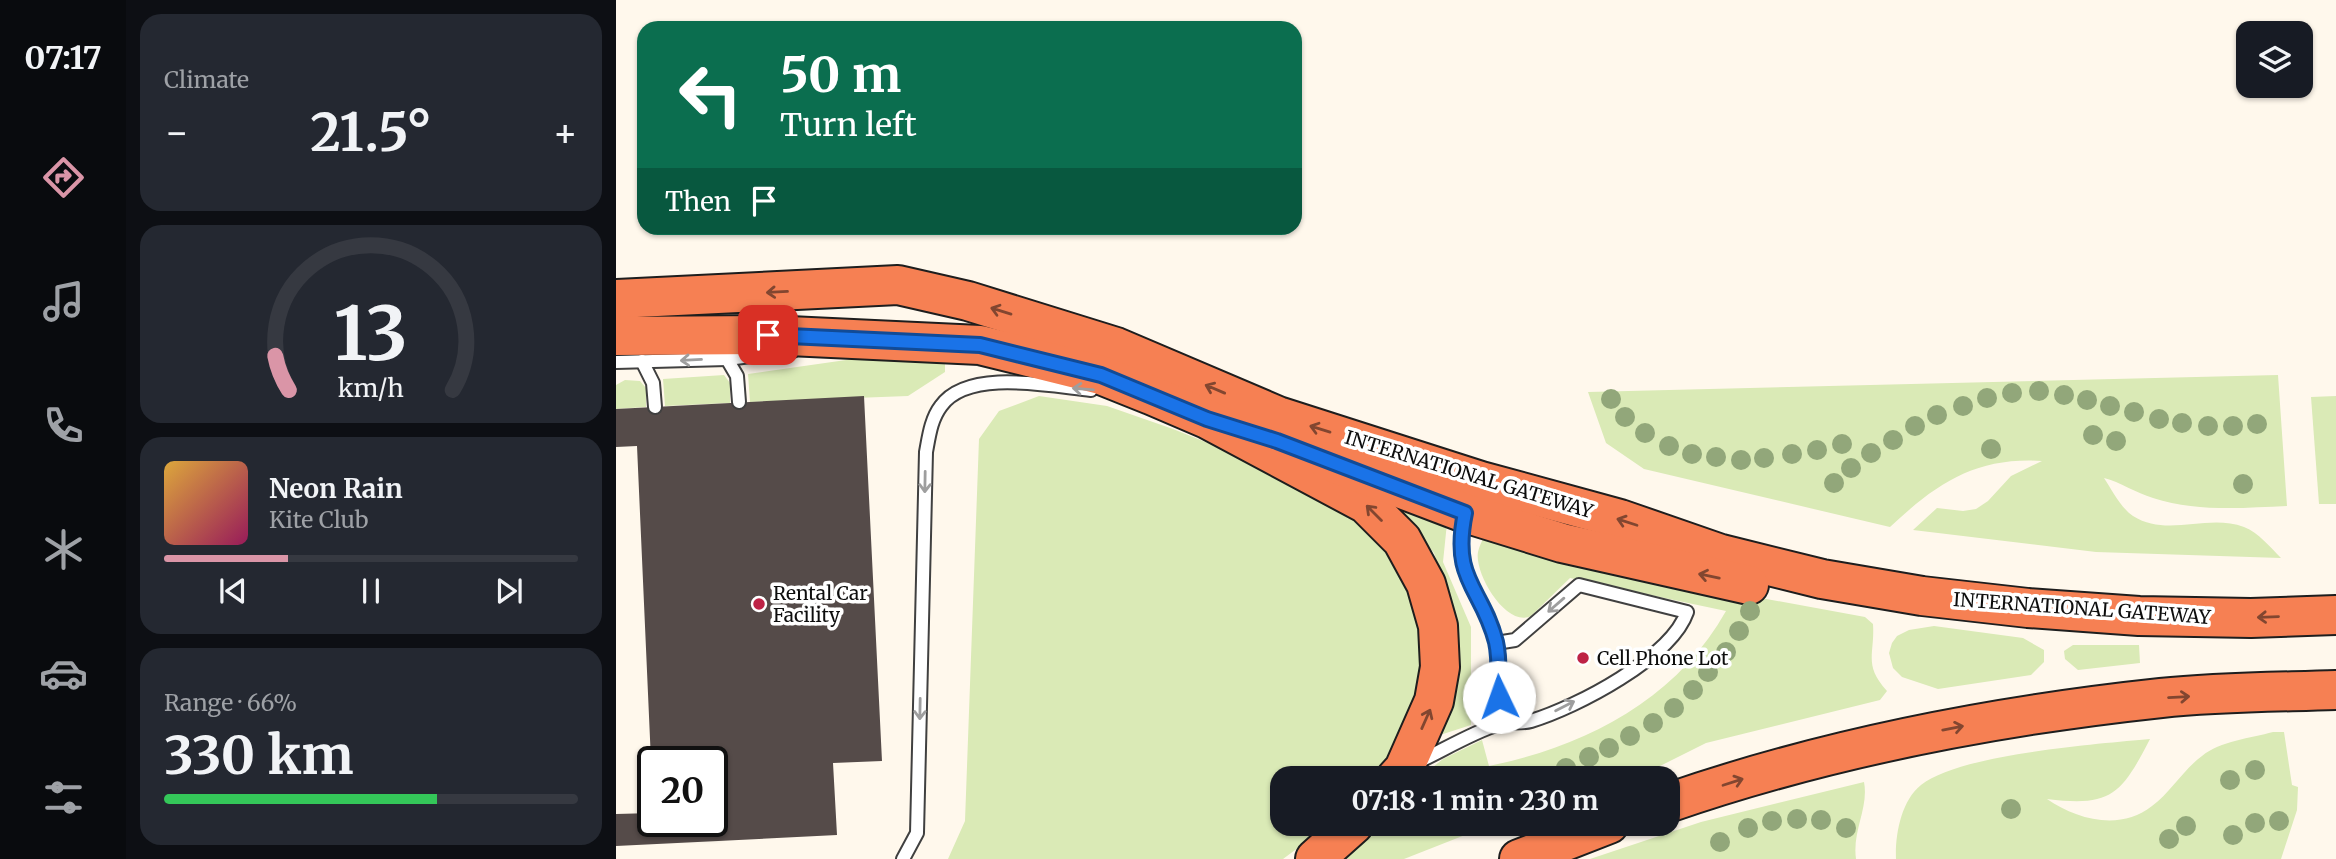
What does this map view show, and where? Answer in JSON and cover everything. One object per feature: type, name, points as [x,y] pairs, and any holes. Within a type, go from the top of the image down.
[{"type":"highway","name":"INTERNATIONAL GATEWAY","points":[[616,299],[898,285],[968,301],[1116,347],[1278,416],[1481,481],[1620,519],[1721,554],[1822,579],[1922,596],[2028,608],[2251,618],[2336,615]]},
{"type":"highway","points":[[629,349],[768,335],[980,345],[1101,375],[1151,395],[1207,419],[1366,504],[1402,540],[1426,584],[1438,626],[1440,667],[1434,701],[1404,766]]},
{"type":"highway","points":[[1207,419],[1277,441],[1465,513],[1562,543],[1790,593],[1922,596]]},
{"type":"highway","points":[[1680,799],[1818,757],[1979,723],[2164,698],[2336,690]]},
{"type":"highway","points":[[1315,859],[1341,836]]},
{"type":"highway","points":[[1519,859],[1578,836]]},
{"type":"lane","points":[[629,349],[727,359],[785,354],[830,339]]},
{"type":"lane","points":[[616,362],[629,349]]},
{"type":"lane","points":[[629,349],[653,383],[655,407]]},
{"type":"lane","points":[[727,359],[737,376],[739,402]]},
{"type":"lane","points":[[903,859],[917,833],[926,452],[930,428],[942,404],[960,391],[983,383],[1010,382],[1151,395]]},
{"type":"lane","points":[[1465,513],[1459,540],[1462,562],[1469,585],[1496,643],[1500,724]]},
{"type":"lane","points":[[1416,766],[1500,724],[1529,722],[1632,672],[1669,643],[1682,626],[1687,612],[1579,585],[1515,640],[1496,643]]},
{"type":"green space","points":[[895,353],[945,361],[945,372],[908,396],[750,402],[748,374]]},
{"type":"green space","points":[[724,375],[730,383],[730,403],[665,406],[663,379]]},
{"type":"green space","points":[[2278,375],[2287,506],[2219,508],[2186,505],[2153,498],[2104,478],[2125,508],[2133,516],[2146,522],[2160,525],[2230,523],[2249,530],[2281,558],[2096,552],[1913,530],[1937,508],[1963,511],[1976,509],[1988,501],[2011,476],[2042,461],[1997,463],[1959,476],[1924,498],[1890,527],[1644,469],[1606,443],[1588,392]]},
{"type":"green space","points":[[625,380],[640,381],[646,388],[646,407],[616,409],[616,385]]},
{"type":"green space","points":[[1039,396],[1107,406],[1173,429],[1308,483],[1368,519],[1416,586],[1425,676],[1392,760],[1387,766],[1270,766],[1270,836],[1314,836],[1283,859],[948,859],[965,821],[979,439],[999,411]]},
{"type":"green space","points":[[2336,396],[2336,504],[2319,504],[2311,397]]},
{"type":"green space","points":[[1384,496],[1447,523],[1443,562],[1471,627],[1471,725],[1440,735],[1445,585],[1434,553]]},
{"type":"green space","points":[[1484,536],[1613,571],[1865,617],[1873,624],[1872,659],[1875,674],[1887,691],[1880,700],[1706,743],[1660,766],[1489,766],[1560,746],[1625,714],[1655,694],[1682,670],[1726,611],[1570,578],[1531,616],[1521,618],[1502,607],[1486,585],[1478,561],[1478,552]]},
{"type":"green space","points":[[1934,626],[2023,638],[2044,650],[2044,662],[2031,675],[1938,689],[1902,677],[1893,668],[1889,653],[1892,643],[1897,636],[1909,630]]},
{"type":"green space","points":[[2073,645],[2139,645],[2140,663],[2078,670],[2065,659],[2064,651]]},
{"type":"green space","points":[[2284,732],[2292,785],[2298,787],[2297,810],[2281,859],[1896,859],[1901,819],[1914,792],[1940,774],[1966,765],[2030,752],[2150,739],[2131,773],[2112,793],[2086,801],[2047,799],[2085,817],[2113,820],[2140,814],[2152,806],[2209,751],[2227,743]]},
{"type":"green space","points":[[1482,740],[1489,766],[1434,766],[1443,759]]},
{"type":"green space","points":[[1864,782],[1856,859],[1590,859],[1659,836],[1680,836],[1680,829]]},
{"type":"green space","points":[[1362,836],[1462,836],[1404,859],[1334,859]]},
{"type":"building","name":"Rental Car Facility","points":[[864,396],[882,761],[833,763],[837,835],[616,846],[616,814],[637,813],[637,837],[728,837],[728,746],[650,746],[637,446],[616,447],[616,409]]},
{"type":"place","name":"Rental Car Facility","points":[[759,604]]},
{"type":"place","name":"Cell Phone Lot","points":[[1583,658]]},
{"type":"route","points":[[768,335],[980,345],[1101,375],[1207,419],[1277,441],[1465,513],[1459,540],[1462,562],[1469,585],[1496,643],[1499,697]]}]
